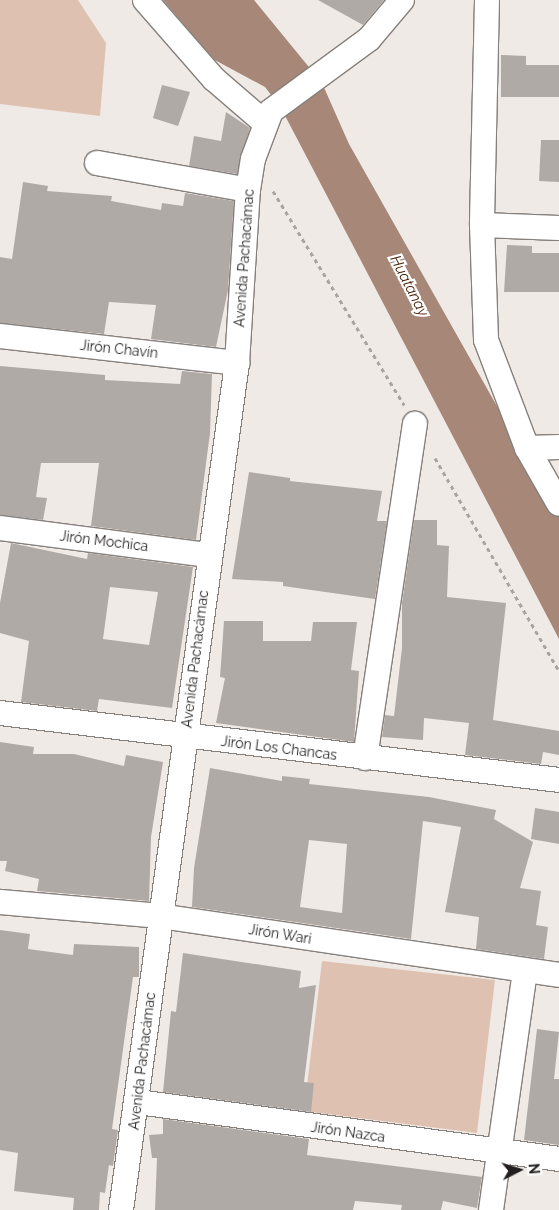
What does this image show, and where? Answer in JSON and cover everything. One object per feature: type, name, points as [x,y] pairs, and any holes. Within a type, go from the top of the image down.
[{"type":"street","points":[[145,0],[214,79],[268,117],[324,71],[369,39],[402,0]]},
{"type":"street","points":[[487,0],[482,225],[486,340],[527,448],[559,504]]},
{"type":"street","name":"Avenida Pachacámac","points":[[121,1210],[138,1102],[160,916],[186,737],[208,555],[237,363],[248,190],[268,117]]},
{"type":"street","points":[[97,163],[248,190]]},
{"type":"street","points":[[482,225],[559,228]]},
{"type":"street","name":"Jirón Chavín","points":[[0,336],[237,363]]},
{"type":"street","points":[[365,758],[415,424]]},
{"type":"street","points":[[527,448],[559,447]]},
{"type":"street","name":"Jirón Mochica","points":[[0,528],[208,555]]},
{"type":"street","name":"Jirón Los Chancas","points":[[0,713],[186,737],[559,780]]},
{"type":"street","name":"Jirón Wari","points":[[0,902],[160,916],[525,972],[559,975]]},
{"type":"street","points":[[491,1210],[497,1151],[525,972]]},
{"type":"street","name":"Jirón Nazca","points":[[138,1102],[559,1159]]},
{"type":"shaded area","points":[[0,0],[78,0],[106,43],[100,116],[0,104]]},
{"type":"shaded area","points":[[322,961],[495,980],[477,1133],[304,1111]]},
{"type":"water","name":"Huatanay","points":[[163,0],[254,0],[322,83],[349,144],[559,516],[559,639],[281,108],[265,87],[213,59]]},
{"type":"building","points":[[318,0],[384,0],[363,25]]},
{"type":"building","points":[[501,55],[526,56],[526,65],[559,65],[559,97],[501,97]]},
{"type":"building","points":[[162,85],[190,92],[178,126],[153,118]]},
{"type":"building","points":[[226,112],[250,128],[237,174],[189,166],[194,136],[221,141]]},
{"type":"building","points":[[541,140],[559,140],[559,182],[539,181]]},
{"type":"building","points":[[23,182],[48,186],[47,191],[112,196],[111,201],[161,210],[162,203],[183,206],[185,193],[234,201],[228,290],[216,347],[151,339],[156,305],[109,302],[104,334],[0,323],[0,257],[12,259]]},
{"type":"building","points":[[507,245],[532,246],[532,253],[559,253],[559,292],[504,292]]},
{"type":"building","points":[[0,366],[105,375],[105,380],[180,384],[182,371],[212,374],[210,433],[196,540],[91,526],[99,463],[41,463],[36,497],[47,498],[43,520],[0,515]]},
{"type":"building","points":[[249,472],[290,478],[290,481],[382,491],[377,521],[387,521],[375,599],[283,586],[283,582],[232,579]]},
{"type":"building","points":[[414,520],[437,520],[437,545],[449,546],[447,597],[506,603],[493,720],[559,731],[559,755],[543,752],[541,764],[465,755],[469,723],[424,718],[423,740],[382,737],[385,715],[394,716],[402,648],[402,603]]},
{"type":"building","points":[[11,543],[87,559],[88,553],[193,567],[172,708],[99,699],[97,711],[21,702],[29,641],[0,633],[0,603]],"holes":[[[110,587],[158,592],[149,645],[103,639]]]},
{"type":"building","points":[[224,621],[263,621],[263,641],[311,641],[313,622],[357,622],[351,670],[359,671],[354,742],[216,723],[225,678],[220,677]]},
{"type":"building","points":[[0,742],[34,747],[33,754],[74,754],[124,766],[126,755],[163,762],[151,837],[149,901],[37,891],[39,879],[5,871],[7,861],[0,861]]},
{"type":"building","points":[[210,768],[282,781],[282,776],[310,779],[309,784],[429,797],[496,810],[494,819],[533,842],[520,888],[541,891],[536,925],[548,927],[544,959],[476,949],[479,917],[445,912],[461,827],[423,821],[411,939],[192,907],[194,868]],"holes":[[[309,840],[347,844],[342,913],[300,907]]]},
{"type":"building","points":[[535,808],[559,812],[559,844],[531,839]]},
{"type":"building","points":[[0,930],[30,934],[28,949],[73,955],[74,944],[139,947],[139,977],[133,977],[112,1129],[118,1130],[113,1166],[109,1165],[105,1193],[100,1192],[99,1210],[73,1210],[74,1198],[14,1191],[18,1153],[0,1150]]},
{"type":"building","points":[[183,953],[301,971],[299,988],[316,985],[304,1082],[314,1083],[311,1112],[163,1092],[171,1011],[176,1012]]},
{"type":"building","points":[[537,1029],[559,1032],[554,1079],[559,1079],[559,1145],[524,1140]]},
{"type":"building","points":[[163,1119],[309,1139],[307,1155],[482,1177],[477,1208],[443,1201],[441,1210],[401,1210],[402,1205],[355,1201],[353,1210],[155,1210],[157,1158],[152,1158],[149,1135],[163,1134]]}]
